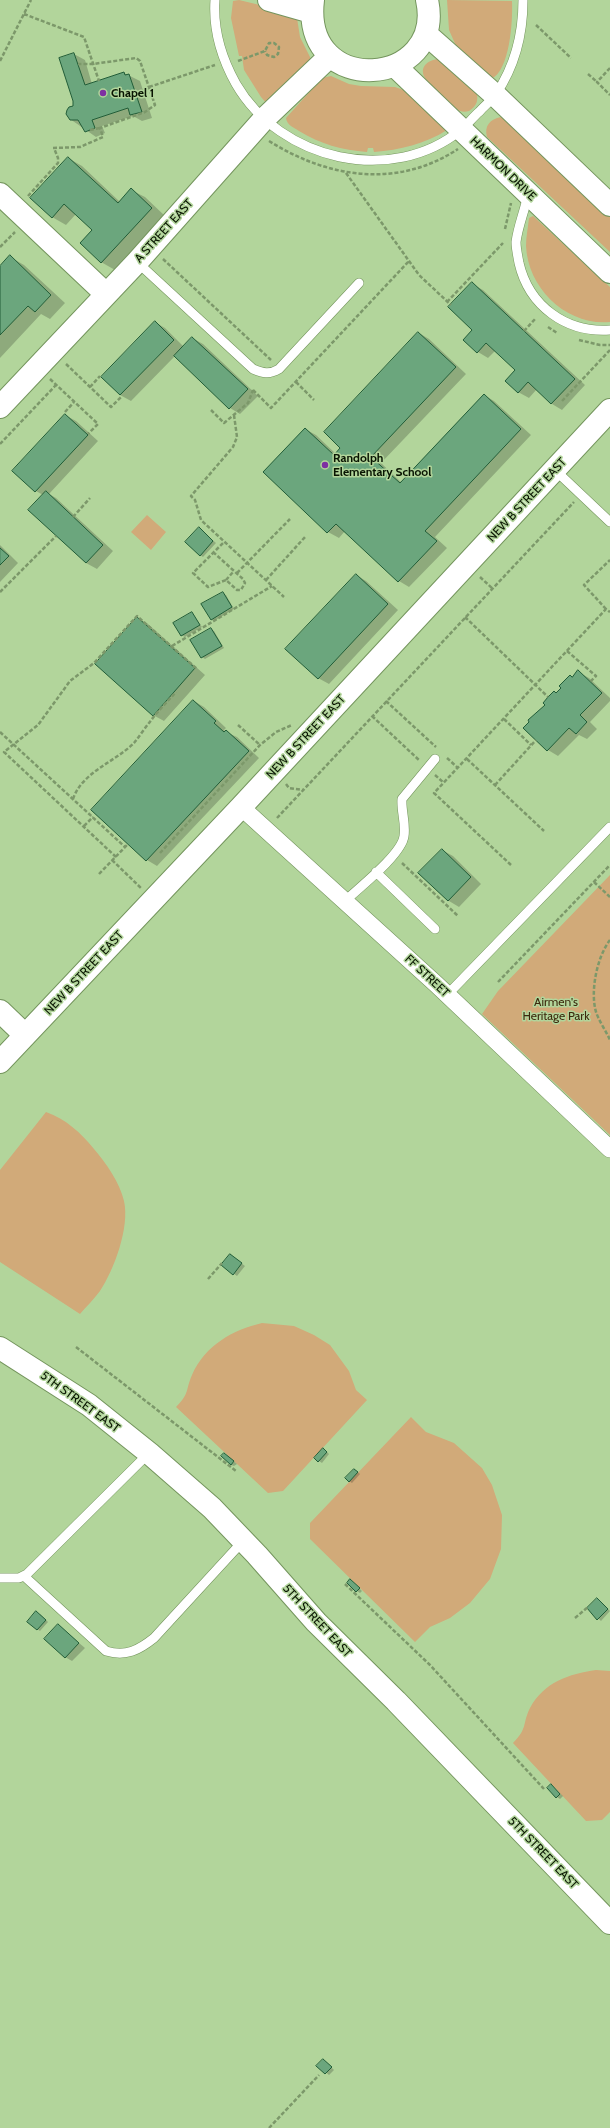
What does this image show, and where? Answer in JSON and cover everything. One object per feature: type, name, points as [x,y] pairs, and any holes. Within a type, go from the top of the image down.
[{"type":"street","points":[[269,0],[312,6],[313,28],[320,43],[330,56],[350,68],[372,72],[395,66],[413,53],[426,34],[430,11],[428,0]]},
{"type":"street","points":[[426,34],[495,95],[610,205]]},
{"type":"street","name":"A STREET EAST","points":[[0,407],[106,294],[140,265],[330,56]]},
{"type":"street","name":"HARMON DRIVE","points":[[395,66],[462,129],[520,197],[610,272]]},
{"type":"street","points":[[0,194],[106,294]]},
{"type":"street","name":"NEW B STREET EAST","points":[[0,1062],[241,807],[610,410]]},
{"type":"street","name":"FF STREET","points":[[241,807],[447,994],[610,1148]]},
{"type":"street","points":[[0,1011],[25,1035]]},
{"type":"street","name":"5TH STREET EAST","points":[[0,1348],[89,1405],[150,1453],[212,1508],[244,1540],[316,1622],[396,1701],[610,1923]]},
{"type":"lane","points":[[215,0],[218,40],[223,67],[265,129],[313,150],[351,159],[371,160],[410,155],[446,140],[462,129],[495,95],[510,70],[519,43],[523,0]]},
{"type":"lane","points":[[520,197],[516,243],[524,281],[536,301],[553,315],[572,324],[589,329],[610,330]]},
{"type":"lane","points":[[140,265],[253,369],[264,374],[273,373],[279,369],[359,283]]},
{"type":"lane","points":[[555,470],[610,522]]},
{"type":"lane","points":[[345,901],[393,855],[404,838],[405,828],[401,806],[402,799],[434,759]]},
{"type":"lane","points":[[447,994],[610,826]]},
{"type":"lane","points":[[376,872],[435,929]]},
{"type":"lane","points":[[0,1578],[11,1579],[24,1576],[150,1453]]},
{"type":"lane","points":[[24,1576],[106,1651],[116,1654],[130,1652],[141,1648],[154,1638],[244,1540]]},
{"type":"path","points":[[0,61],[31,0]]},
{"type":"path","points":[[24,14],[84,37],[98,81]]},
{"type":"path","points":[[536,25],[571,58]]},
{"type":"path","points":[[271,42],[276,44],[279,48],[278,54],[274,57],[267,55],[265,51],[267,45],[271,42]]},
{"type":"path","points":[[148,87],[218,64],[223,67],[265,51]]},
{"type":"path","points":[[78,64],[93,64],[136,58],[140,61],[155,105],[150,110],[100,128],[90,130]]},
{"type":"path","points":[[597,82],[610,68]]},
{"type":"path","points":[[588,74],[610,95]]},
{"type":"path","points":[[24,200],[58,163],[57,152],[53,148],[80,147],[103,137],[100,128]]},
{"type":"path","points":[[265,129],[311,164],[346,173],[383,174],[404,171],[436,162],[458,149],[464,154]]},
{"type":"path","points":[[346,173],[419,275],[451,305]]},
{"type":"path","points":[[504,250],[503,243],[506,222],[520,197]]},
{"type":"path","points":[[447,302],[503,243]]},
{"type":"path","points":[[140,265],[158,254],[271,360]]},
{"type":"path","points":[[212,410],[224,423],[248,402],[253,390],[271,408],[409,261]]},
{"type":"path","points":[[531,313],[562,335]]},
{"type":"path","points":[[524,331],[536,318]]},
{"type":"path","points":[[573,339],[588,343],[610,344]]},
{"type":"path","points":[[562,401],[610,350]]},
{"type":"path","points":[[65,363],[111,407],[121,397]]},
{"type":"path","points":[[45,375],[98,424],[88,434]]},
{"type":"path","points":[[90,387],[100,376]]},
{"type":"path","points":[[296,382],[314,400]]},
{"type":"path","points":[[0,444],[56,385]]},
{"type":"path","points":[[65,412],[74,402]]},
{"type":"path","points":[[234,415],[237,437],[233,446],[191,496],[196,500],[201,520],[284,597]]},
{"type":"path","points":[[277,818],[581,494]]},
{"type":"path","points":[[74,517],[90,498]]},
{"type":"path","points":[[224,542],[193,573],[208,587],[226,580],[247,562],[290,519]]},
{"type":"path","points":[[0,592],[56,536]]},
{"type":"path","points":[[266,580],[305,537]]},
{"type":"path","points":[[213,552],[245,583],[241,590],[237,590],[226,580]]},
{"type":"path","points":[[610,560],[584,585],[610,612]]},
{"type":"path","points":[[172,646],[272,586]]},
{"type":"path","points":[[511,865],[434,793],[606,609]]},
{"type":"path","points":[[116,856],[4,752],[12,744],[38,725],[70,681],[94,663],[137,616],[196,669]]},
{"type":"path","points":[[465,617],[548,697]]},
{"type":"path","points":[[567,651],[596,676],[590,682]]},
{"type":"path","points":[[73,799],[75,793],[88,778],[118,757],[134,742],[153,717],[176,692]]},
{"type":"path","points":[[386,701],[458,768]]},
{"type":"path","points":[[372,716],[444,783]]},
{"type":"path","points":[[504,719],[531,745]]},
{"type":"path","points":[[160,853],[260,745],[285,727],[298,723]]},
{"type":"path","points":[[238,725],[260,745]]},
{"type":"path","points":[[0,732],[127,846],[98,874]]},
{"type":"path","points":[[496,785],[536,740]]},
{"type":"path","points":[[467,758],[544,831]]},
{"type":"path","points":[[84,826],[93,817]]},
{"type":"path","points":[[393,855],[458,916]]},
{"type":"path","points":[[112,860],[153,899]]},
{"type":"path","points":[[498,982],[610,865]]},
{"type":"path","points":[[594,882],[610,897]]},
{"type":"path","points":[[610,940],[605,947],[595,975],[596,1011],[610,1040]]},
{"type":"path","points":[[605,947],[610,949]]},
{"type":"path","points":[[208,1278],[222,1263]]},
{"type":"path","points":[[76,1347],[236,1471]]},
{"type":"path","points":[[344,1584],[430,1665],[544,1789]]},
{"type":"path","points":[[575,1618],[588,1606]]},
{"type":"path","points":[[269,2128],[319,2075]]},
{"type":"green space","points":[[239,0],[289,12],[297,18],[300,37],[310,57],[310,62],[268,105],[261,97],[244,70],[242,56],[239,56],[231,18],[233,1]]},
{"type":"green space","points":[[447,0],[512,1],[511,32],[506,56],[497,74],[491,79],[457,48],[449,30]]},
{"type":"green space","points":[[440,59],[476,91],[477,102],[469,111],[462,112],[457,109],[436,91],[425,78],[423,70],[426,64],[432,60]]},
{"type":"green space","points":[[331,76],[349,84],[361,86],[395,87],[412,93],[447,130],[439,135],[412,146],[374,152],[373,148],[368,148],[367,152],[340,148],[307,136],[291,126],[286,118],[322,78]]},
{"type":"green space","points":[[501,117],[506,118],[610,215],[610,252],[487,137],[487,126],[494,119]]},
{"type":"green space","points":[[533,216],[610,287],[610,322],[594,322],[579,318],[565,311],[553,302],[542,290],[534,277],[528,262],[526,246],[529,218]]},
{"type":"green space","points":[[147,515],[166,532],[151,550],[131,532]]},
{"type":"green space","name":"Airmen's Heritage Park","points":[[610,875],[610,1135],[482,1014],[498,991]]},
{"type":"green space","points":[[46,1112],[67,1123],[89,1143],[112,1174],[124,1201],[125,1223],[120,1248],[100,1291],[80,1314],[0,1262],[0,1170]]},
{"type":"green space","points":[[262,1323],[294,1326],[314,1335],[330,1345],[349,1371],[356,1390],[367,1400],[283,1491],[268,1493],[176,1407],[185,1395],[192,1375],[198,1364],[212,1347],[221,1340],[241,1330]]},
{"type":"green space","points":[[411,1417],[426,1432],[454,1443],[482,1468],[492,1485],[502,1515],[501,1549],[490,1579],[470,1603],[450,1618],[430,1627],[415,1642],[310,1539],[310,1523]]},
{"type":"green space","points":[[596,1670],[610,1671],[610,1812],[602,1820],[586,1821],[513,1743],[523,1730],[530,1708],[542,1692],[558,1681],[567,1677]]},
{"type":"building","name":"Chapel 1","points":[[74,53],[85,85],[124,72],[125,75],[129,74],[142,112],[130,115],[128,108],[92,120],[95,128],[85,132],[78,120],[70,120],[66,114],[69,107],[73,106],[73,101],[59,58]]},
{"type":"building","points":[[68,157],[118,203],[131,188],[152,208],[101,263],[80,243],[92,230],[64,204],[52,218],[30,198]]},
{"type":"building","points":[[10,255],[51,295],[35,312],[28,306],[0,335],[0,266]]},
{"type":"building","points":[[472,282],[575,379],[551,404],[528,382],[518,393],[505,381],[515,370],[486,343],[477,353],[463,340],[472,330],[448,307]]},
{"type":"building","points":[[155,321],[174,340],[120,395],[101,377]]},
{"type":"building","name":"Randolph Elementary School","points":[[418,332],[456,367],[371,457],[400,483],[484,394],[521,429],[425,531],[437,541],[398,582],[336,524],[327,533],[263,472],[305,428],[334,455],[340,448],[324,432]]},
{"type":"building","points":[[192,337],[248,389],[229,409],[174,356]]},
{"type":"building","points":[[65,414],[88,435],[35,492],[12,471]]},
{"type":"building","points":[[46,491],[103,545],[86,563],[28,510]]},
{"type":"building","points":[[199,527],[213,541],[200,556],[185,542]]},
{"type":"building","points":[[0,548],[9,556],[0,565]]},
{"type":"building","points":[[356,574],[388,604],[318,679],[285,649]]},
{"type":"building","points":[[223,592],[232,607],[211,620],[201,604]]},
{"type":"building","points":[[192,612],[200,625],[181,636],[173,623]]},
{"type":"building","points":[[137,617],[195,668],[153,716],[95,664]]},
{"type":"building","points":[[211,628],[222,646],[201,658],[190,640]]},
{"type":"building","points":[[578,670],[602,693],[580,715],[587,722],[576,734],[569,728],[547,751],[523,728],[529,722],[528,720],[545,705],[543,703],[548,697],[554,691],[556,693],[561,688],[559,686],[570,675],[572,677]]},
{"type":"building","points":[[193,700],[216,721],[214,723],[224,732],[226,730],[249,751],[146,861],[91,810]]},
{"type":"building","points":[[442,849],[471,877],[448,901],[418,873]]},
{"type":"building","points":[[230,1254],[242,1263],[233,1275],[221,1265]]},
{"type":"building","points":[[323,1448],[327,1452],[318,1462],[314,1458]]},
{"type":"building","points":[[224,1453],[234,1461],[231,1465],[221,1456]]},
{"type":"building","points":[[354,1469],[358,1472],[349,1482],[345,1478]]},
{"type":"building","points":[[350,1579],[360,1588],[356,1592],[347,1583]]},
{"type":"building","points":[[597,1598],[608,1609],[597,1620],[587,1608]]},
{"type":"building","points":[[36,1611],[46,1620],[37,1630],[27,1622]]},
{"type":"building","points":[[58,1624],[79,1643],[65,1658],[44,1639]]},
{"type":"building","points":[[551,1784],[560,1794],[556,1798],[547,1788]]},
{"type":"building","points":[[323,2059],[332,2067],[325,2074],[316,2066]]},
{"type":"place","name":"Chapel 1","points":[[103,93]]},
{"type":"place","name":"Randolph Elementary School","points":[[325,465]]}]
